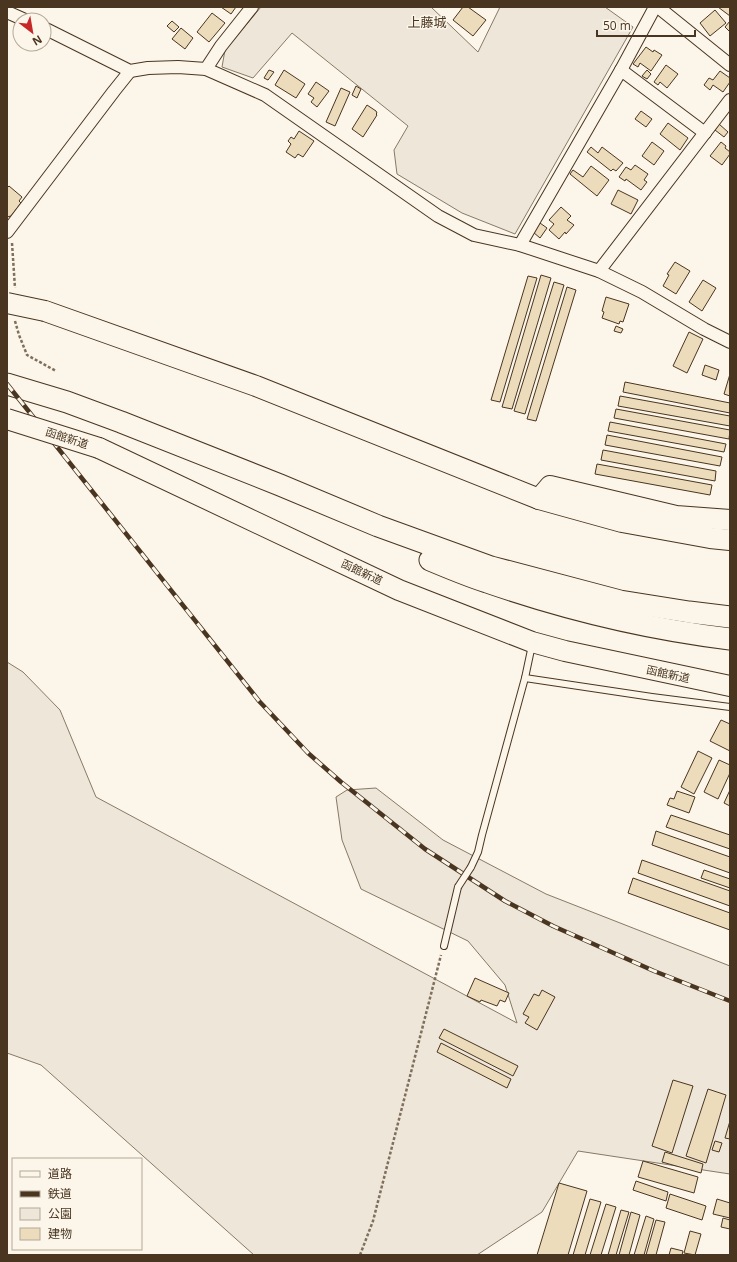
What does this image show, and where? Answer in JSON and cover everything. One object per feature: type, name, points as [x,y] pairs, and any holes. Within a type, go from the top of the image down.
[{"type":"highway","points":[[7,303],[45,311],[256,386],[539,499],[622,522],[710,538],[730,540]]},
{"type":"highway","points":[[7,384],[67,402],[121,422],[280,484],[378,526],[491,567],[620,601],[730,617]]},
{"type":"highway","name":"函館新道","points":[[7,419],[99,448],[399,590],[532,642],[565,651],[730,686]]},
{"type":"highway","points":[[121,422],[422,557],[486,582],[550,602],[616,619],[687,634],[730,639]]},
{"type":"highway","points":[[539,499],[550,486],[676,516],[730,520]]},
{"type":"street","points":[[206,69],[221,46],[252,7]]},
{"type":"street","points":[[520,245],[657,7],[730,65]]},
{"type":"street","points":[[52,32],[130,71],[148,68],[178,67],[206,69],[266,96],[438,216],[474,235],[520,245],[599,271],[642,292],[704,329],[730,342]]},
{"type":"street","points":[[621,70],[705,133]]},
{"type":"street","points":[[7,232],[130,71]]},
{"type":"street","points":[[599,271],[730,100]]},
{"type":"lane","points":[[444,946],[458,887],[471,867],[478,852],[525,678],[532,642]]},
{"type":"lane","points":[[525,678],[730,707]]},
{"type":"path","points":[[360,1255],[373,1221],[444,946]]},
{"type":"green space","points":[[261,7],[431,7],[478,52],[500,7],[605,7],[633,27],[515,234],[462,213],[397,174],[394,150],[408,126],[292,33],[253,78],[222,67],[225,50]]},
{"type":"green space","points":[[7,662],[23,672],[60,710],[96,797],[517,1023],[505,985],[468,941],[361,889],[342,840],[336,797],[347,790],[376,788],[443,840],[546,894],[730,966],[730,1174],[578,1151],[542,1212],[477,1255],[254,1255],[41,1065],[7,1053]]},
{"type":"building","points":[[221,7],[236,7],[231,14]]},
{"type":"building","points":[[463,7],[468,7],[486,20],[473,36],[453,20]]},
{"type":"building","points":[[718,7],[730,7],[730,16]]},
{"type":"building","points":[[715,10],[726,23],[710,36],[700,23]]},
{"type":"building","points":[[212,13],[225,23],[209,42],[197,32]]},
{"type":"building","points":[[172,21],[179,27],[174,32],[167,26]]},
{"type":"building","points":[[730,21],[730,30],[729,31],[725,27]]},
{"type":"building","points":[[181,28],[193,38],[185,49],[172,39]]},
{"type":"building","points":[[646,47],[653,52],[654,50],[662,55],[651,71],[640,63],[638,67],[633,64]]},
{"type":"building","points":[[666,65],[678,74],[667,88],[660,82],[658,85],[654,82]]},
{"type":"building","points":[[269,70],[274,72],[268,80],[264,78]]},
{"type":"building","points":[[284,70],[305,84],[296,98],[275,85]]},
{"type":"building","points":[[647,70],[651,74],[647,79],[642,76]]},
{"type":"building","points":[[720,71],[730,78],[730,82],[723,92],[713,85],[710,90],[704,85],[709,78],[713,80]]},
{"type":"building","points":[[316,82],[329,91],[317,107],[311,102],[314,98],[308,94]]},
{"type":"building","points":[[356,86],[361,89],[357,98],[352,95]]},
{"type":"building","points":[[341,88],[350,92],[335,126],[326,122]]},
{"type":"building","points":[[367,105],[376,111],[377,115],[363,137],[352,129]]},
{"type":"building","points":[[641,111],[652,119],[646,127],[635,119]]},
{"type":"building","points":[[668,123],[688,138],[680,150],[660,134]]},
{"type":"building","points":[[719,124],[728,132],[724,137],[715,130]]},
{"type":"building","points":[[299,131],[314,141],[303,157],[298,154],[295,158],[286,152],[291,144],[288,141],[291,137],[294,139]]},
{"type":"building","points":[[652,142],[664,151],[654,165],[642,156]]},
{"type":"building","points":[[721,142],[730,152],[722,165],[710,156]]},
{"type":"building","points":[[591,147],[598,153],[602,147],[623,163],[616,171],[613,169],[611,171],[587,152]]},
{"type":"building","points":[[635,165],[648,174],[644,180],[647,182],[641,190],[626,179],[625,181],[619,177],[626,167],[631,170]]},
{"type":"building","points":[[591,166],[609,180],[597,196],[570,174],[573,170],[583,177]]},
{"type":"building","points":[[9,186],[22,197],[19,201],[21,203],[11,216],[7,217],[7,188]]},
{"type":"building","points":[[618,190],[638,200],[631,214],[611,204]]},
{"type":"building","points":[[561,207],[571,216],[567,220],[574,225],[559,239],[549,230],[554,224],[549,220]]},
{"type":"building","points":[[540,223],[547,228],[540,238],[533,232]]},
{"type":"building","points":[[675,262],[690,271],[676,294],[663,286],[669,275],[667,274]]},
{"type":"building","points":[[541,275],[551,278],[512,409],[502,407]]},
{"type":"building","points":[[528,276],[537,278],[500,402],[491,400]]},
{"type":"building","points":[[703,280],[716,288],[702,311],[689,302]]},
{"type":"building","points":[[554,282],[564,285],[525,414],[514,411]]},
{"type":"building","points":[[567,287],[576,290],[536,421],[527,419]]},
{"type":"building","points":[[606,297],[629,304],[623,322],[620,321],[619,324],[602,318],[604,312],[602,311]]},
{"type":"building","points":[[616,326],[623,329],[621,333],[614,331]]},
{"type":"building","points":[[689,332],[703,339],[687,373],[673,366]]},
{"type":"building","points":[[705,365],[719,370],[716,380],[702,375]]},
{"type":"building","points":[[730,374],[730,396],[724,394]]},
{"type":"building","points":[[625,382],[730,403],[730,413],[623,392]]},
{"type":"building","points":[[620,396],[730,416],[730,426],[618,406]]},
{"type":"building","points":[[616,409],[730,430],[729,439],[614,418]]},
{"type":"building","points":[[610,422],[726,444],[724,452],[608,431]]},
{"type":"building","points":[[607,435],[722,457],[720,466],[605,445]]},
{"type":"building","points":[[603,450],[716,471],[715,481],[601,460]]},
{"type":"building","points":[[597,464],[712,485],[710,495],[595,474]]},
{"type":"building","points":[[721,720],[730,724],[730,751],[710,741]]},
{"type":"building","points":[[698,751],[712,758],[694,794],[681,787]]},
{"type":"building","points":[[719,760],[730,765],[730,773],[718,799],[704,792]]},
{"type":"building","points":[[730,790],[730,806],[724,803]]},
{"type":"building","points":[[677,791],[695,797],[689,813],[667,805],[670,798],[674,799]]},
{"type":"building","points":[[671,815],[730,835],[730,849],[666,827]]},
{"type":"building","points":[[656,831],[730,857],[730,873],[652,845]]},
{"type":"building","points":[[642,860],[730,891],[730,906],[638,873]]},
{"type":"building","points":[[704,870],[730,879],[730,888],[701,878]]},
{"type":"building","points":[[633,878],[730,913],[730,930],[628,893]]},
{"type":"building","points":[[475,978],[509,993],[505,1002],[500,1000],[497,1006],[481,1000],[480,1002],[467,996]]},
{"type":"building","points":[[542,990],[555,997],[537,1030],[525,1023],[529,1017],[523,1014],[534,994],[539,996]]},
{"type":"building","points":[[444,1029],[518,1066],[513,1076],[439,1038]]},
{"type":"building","points":[[441,1043],[511,1079],[507,1088],[437,1052]]},
{"type":"building","points":[[673,1080],[693,1086],[672,1153],[652,1146]]},
{"type":"building","points":[[708,1089],[726,1095],[706,1163],[686,1156]]},
{"type":"building","points":[[730,1121],[730,1139],[725,1138]]},
{"type":"building","points":[[715,1141],[722,1143],[719,1152],[712,1150]]},
{"type":"building","points":[[665,1152],[703,1164],[701,1173],[662,1162]]},
{"type":"building","points":[[643,1161],[698,1177],[694,1193],[638,1177]]},
{"type":"building","points":[[636,1181],[668,1192],[666,1201],[633,1190]]},
{"type":"building","points":[[559,1183],[587,1191],[568,1255],[537,1255]]},
{"type":"building","points":[[670,1194],[706,1206],[702,1220],[666,1208]]},
{"type":"building","points":[[590,1199],[601,1202],[585,1255],[573,1255]]},
{"type":"building","points":[[717,1199],[730,1203],[730,1218],[713,1214]]},
{"type":"building","points":[[606,1204],[616,1207],[601,1255],[590,1255]]},
{"type":"building","points":[[621,1210],[629,1212],[616,1255],[608,1255]]},
{"type":"building","points":[[631,1212],[640,1215],[629,1255],[619,1255]]},
{"type":"building","points":[[646,1216],[654,1219],[644,1255],[634,1255]]},
{"type":"building","points":[[723,1218],[730,1220],[730,1229],[721,1227]]},
{"type":"building","points":[[656,1220],[665,1222],[656,1255],[646,1255]]},
{"type":"building","points":[[690,1231],[701,1234],[695,1255],[684,1253]]},
{"type":"building","points":[[671,1248],[683,1251],[682,1255],[669,1255]]},
{"type":"railway","points":[[7,384],[259,701],[308,753],[341,782],[425,849],[505,901],[553,926],[654,971],[730,1001]]},
{"type":"district","name":"上藤城","points":[[427,22]]}]
